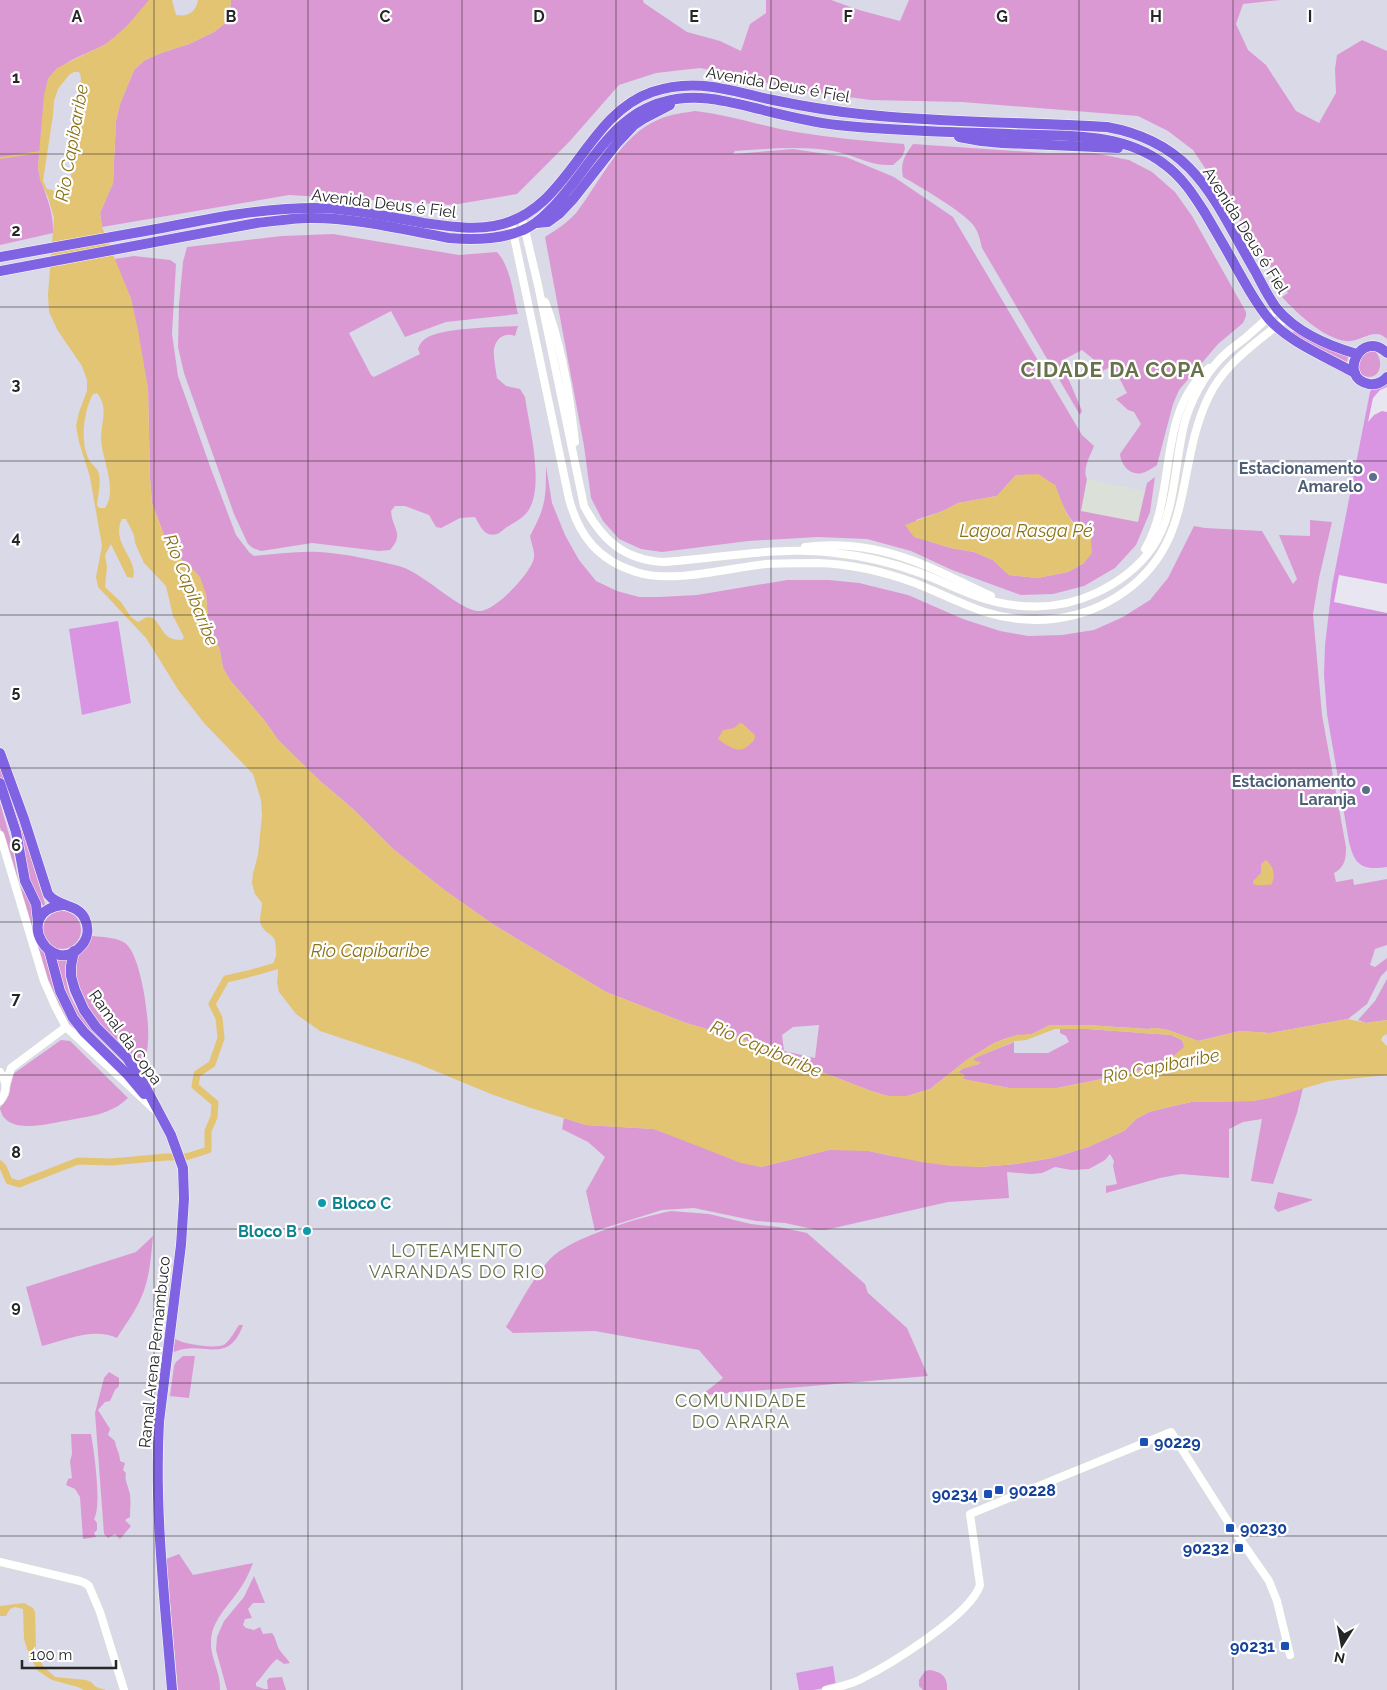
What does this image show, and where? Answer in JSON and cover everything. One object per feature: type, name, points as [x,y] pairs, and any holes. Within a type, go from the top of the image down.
[{"type":"main road","name":"Avenida Deus é Fiel","points":[[0,257],[228,216],[313,213],[340,210],[466,228],[497,226],[521,217],[553,192],[601,128],[621,109],[640,97],[676,86],[699,84],[802,106],[861,114],[1107,127],[1138,134],[1152,140],[1177,156],[1194,172],[1214,200],[1277,310],[1297,327],[1317,339],[1357,354]]},
{"type":"main road","name":"Avenida Deus é Fiel","points":[[0,271],[257,223],[290,219],[313,213],[449,238],[484,238],[512,234],[536,224],[573,185],[595,155],[626,121],[650,106],[679,98],[698,97],[716,99],[835,124],[1101,139],[1122,143],[1140,150],[1163,162],[1185,183],[1206,215],[1256,302],[1276,326],[1303,345],[1355,373],[1362,381],[1371,384],[1378,383],[1387,378]]},
{"type":"main road","points":[[1355,373],[1354,363],[1357,354],[1366,347],[1382,348],[1387,353]]},
{"type":"main road","name":"Ramal da Copa","points":[[0,753],[24,819],[46,890],[51,898],[77,909],[86,920],[88,928],[84,942],[74,951],[71,966],[71,976],[75,990],[84,1010],[96,1027],[127,1058],[146,1086],[159,1113]]},
{"type":"main road","points":[[0,783],[16,832],[25,880],[36,904],[38,925],[36,941],[49,950],[62,954],[74,951]]},
{"type":"main road","points":[[38,925],[45,912],[50,908],[63,904]]},
{"type":"main road","name":"Ramal da Copa","points":[[49,950],[60,991],[73,1018],[125,1078],[159,1113]]},
{"type":"main road","name":"Ramal Arena Pernambuco","points":[[159,1113],[171,1135],[183,1168],[184,1192],[181,1245],[158,1443],[159,1528],[172,1690]]},
{"type":"street","points":[[521,217],[538,285],[584,506],[604,536],[620,550],[635,557],[664,562],[778,550],[835,553],[874,558],[921,573],[976,596],[1014,606],[1068,604],[1085,598],[1116,582],[1134,567],[1151,548],[1161,531],[1169,508],[1187,416],[1204,382],[1220,358],[1277,310]]},
{"type":"street","points":[[511,222],[512,234],[524,279],[574,519],[594,547],[610,560],[624,568],[653,576],[672,576],[768,564],[821,563],[850,566],[913,582],[985,612],[1011,619],[1050,620],[1072,617],[1091,610],[1109,602],[1126,590],[1145,574],[1158,559],[1167,544],[1178,514],[1199,419],[1209,396],[1229,365],[1286,318]]},
{"type":"street","points":[[0,835],[36,941],[44,981],[55,1006],[66,1027],[125,1078]]},
{"type":"street","points":[[0,1101],[6,1090],[11,1068],[66,1027]]},
{"type":"street","points":[[0,1068],[11,1068]]},
{"type":"street","points":[[0,1072],[6,1084]]},
{"type":"street","points":[[826,1690],[858,1681],[918,1645],[959,1613],[975,1596],[980,1586],[970,1514],[1171,1432],[1230,1524],[1269,1580],[1290,1655]]},
{"type":"street","points":[[0,1562],[85,1583],[88,1586],[100,1612],[124,1690]]},
{"type":"shaded area","points":[[0,0],[149,0],[129,24],[110,41],[67,63],[48,79],[38,167],[52,215],[53,233],[0,245]]},
{"type":"shaded area","points":[[231,0],[643,0],[644,3],[687,32],[720,41],[741,51],[750,24],[766,13],[766,0],[831,0],[900,21],[909,0],[1280,0],[1243,4],[1236,24],[1248,50],[1266,65],[1296,111],[1319,123],[1336,93],[1335,69],[1337,55],[1362,40],[1387,51],[1387,339],[1382,335],[1372,334],[1352,341],[1337,339],[1303,318],[1282,297],[1288,293],[1193,150],[1168,131],[1138,116],[962,102],[871,100],[788,89],[741,76],[700,68],[656,73],[619,85],[569,142],[517,194],[452,205],[289,195],[102,227],[100,213],[113,183],[116,121],[120,104],[134,70],[145,60],[189,44],[214,32],[229,20]]},
{"type":"shaded area","points":[[695,111],[783,130],[904,144],[905,149],[902,157],[893,165],[865,161],[838,152],[812,149],[786,148],[735,151],[733,154],[793,149],[846,157],[894,177],[953,217],[1082,435],[1094,446],[1085,471],[1087,479],[1081,511],[1138,522],[1147,483],[1155,477],[1150,512],[1136,545],[1115,568],[1084,586],[1053,594],[1021,595],[952,570],[911,551],[867,539],[818,537],[748,541],[662,552],[641,549],[619,539],[603,521],[591,498],[584,446],[545,237],[576,213],[612,160],[634,136],[646,126],[660,119]],"holes":[[[1016,475],[1055,485],[1068,515],[1081,529],[1084,563],[1068,572],[1037,578],[1009,575],[993,560],[974,552],[951,548],[915,537],[916,520],[943,511],[958,503],[997,496]]]},
{"type":"shaded area","points":[[913,144],[1044,153],[1094,153],[1129,160],[1152,172],[1175,192],[1192,216],[1246,312],[1246,316],[1243,323],[1218,344],[1179,390],[1173,404],[1157,465],[1142,473],[1134,473],[1124,466],[1120,454],[1141,424],[1134,412],[1128,410],[1116,399],[1127,393],[1113,366],[1102,371],[1092,358],[1082,350],[1061,361],[1082,411],[1080,415],[982,248],[974,226],[951,207],[903,177],[902,167],[904,159]]},
{"type":"shaded area","points":[[333,234],[459,255],[497,252],[502,258],[511,282],[518,314],[446,322],[405,337],[391,311],[349,333],[371,375],[374,377],[420,354],[418,349],[422,342],[436,334],[472,328],[518,326],[515,336],[504,335],[499,339],[494,349],[494,359],[497,378],[506,386],[520,389],[525,397],[536,472],[535,487],[533,500],[528,511],[521,518],[498,533],[493,535],[486,532],[475,517],[460,518],[441,528],[436,527],[429,515],[405,506],[395,506],[391,511],[397,531],[397,539],[390,550],[379,551],[312,543],[261,551],[248,544],[234,514],[184,373],[178,347],[179,304],[183,262],[187,247],[282,236]]},
{"type":"shaded area","points":[[134,256],[170,260],[176,264],[172,334],[178,376],[236,535],[249,552],[254,556],[319,552],[361,558],[402,567],[412,571],[454,600],[473,610],[481,611],[496,604],[520,581],[532,565],[534,555],[530,536],[544,502],[546,466],[552,503],[565,535],[579,560],[596,581],[617,591],[639,597],[659,597],[697,595],[787,580],[829,580],[859,583],[908,595],[963,619],[1000,631],[1028,636],[1062,635],[1094,630],[1123,617],[1150,600],[1168,578],[1194,526],[1262,531],[1293,584],[1297,579],[1279,535],[1310,536],[1310,520],[1332,522],[1313,614],[1322,715],[1346,847],[1344,862],[1341,868],[1334,873],[1336,882],[1353,879],[1354,885],[1387,879],[1387,945],[1375,949],[1370,965],[1375,967],[1387,958],[1387,970],[1381,976],[1367,1004],[1348,1019],[1270,1033],[1240,1031],[1198,1041],[1168,1030],[1156,1028],[1050,1025],[1032,1034],[1007,1038],[994,1043],[968,1059],[930,1089],[907,1096],[888,1096],[871,1091],[782,1058],[752,1042],[686,1023],[606,992],[494,925],[443,889],[393,849],[353,809],[320,781],[279,741],[230,680],[223,668],[219,647],[213,637],[208,621],[206,594],[189,565],[175,555],[167,543],[152,503],[148,389],[131,299],[114,259]],"holes":[[[819,1025],[815,1058],[784,1051],[782,1035],[793,1027]]]},
{"type":"shaded area","points":[[1295,331],[1324,347],[1348,356],[1347,362],[1322,351],[1291,333]]},
{"type":"shaded area","points":[[1374,350],[1380,361],[1379,371],[1371,377],[1359,373],[1357,356]]},
{"type":"shaded area","points":[[1387,378],[1387,867],[1372,868],[1357,862],[1349,842],[1327,714],[1324,675],[1325,645],[1332,586],[1370,392],[1373,387]]},
{"type":"shaded area","points":[[1387,387],[1387,412],[1382,411],[1374,415],[1368,422],[1373,398],[1380,390]]},
{"type":"shaded area","points":[[1087,479],[1144,491],[1138,523],[1081,511]]},
{"type":"shaded area","points":[[1339,575],[1387,584],[1387,613],[1334,602]]},
{"type":"shaded area","points":[[118,621],[131,703],[82,715],[69,629]]},
{"type":"shaded area","points":[[0,766],[30,853],[45,904],[44,907],[32,889],[21,836],[0,777]]},
{"type":"shaded area","points":[[0,803],[12,845],[19,885],[31,902],[36,917],[33,930],[38,946],[47,952],[84,1039],[72,1028],[63,1015],[42,970],[0,827]]},
{"type":"shaded area","points":[[62,911],[75,917],[81,930],[75,943],[62,949],[49,943],[43,930],[49,917]]},
{"type":"shaded area","points":[[91,936],[109,938],[125,943],[136,960],[148,1019],[148,1044],[144,1064],[106,1032],[82,999],[74,971],[76,958]]},
{"type":"shaded area","points":[[57,958],[68,959],[66,976],[69,992],[76,1007],[98,1035],[133,1072],[106,1048],[83,1023],[66,994]]},
{"type":"shaded area","points":[[1387,979],[1387,1020],[1366,1023],[1358,1020],[1375,1001]]},
{"type":"shaded area","points":[[1060,1029],[1088,1029],[1171,1035],[1182,1040],[1185,1047],[1170,1059],[1156,1066],[1057,1088],[1009,1088],[962,1079],[958,1072],[963,1068],[979,1064],[974,1058],[1014,1042],[1014,1053],[1048,1053],[1069,1042],[1066,1036],[1060,1033]]},
{"type":"shaded area","points":[[61,1040],[70,1041],[128,1098],[114,1108],[91,1116],[30,1126],[10,1123],[4,1117],[0,1108],[9,1095],[13,1074]]},
{"type":"shaded area","points":[[1303,1088],[1297,1113],[1273,1184],[1251,1181],[1262,1119],[1243,1122],[1229,1129],[1229,1178],[1181,1174],[1106,1193],[1106,1186],[1117,1184],[1113,1166],[1114,1161],[1110,1154],[1105,1160],[1089,1169],[1071,1170],[1055,1167],[1042,1173],[1007,1172],[1009,1198],[948,1202],[825,1230],[785,1223],[756,1221],[694,1208],[662,1210],[595,1231],[586,1191],[605,1157],[588,1142],[562,1129],[564,1118],[586,1125],[654,1129],[761,1167],[828,1150],[849,1149],[980,1167],[1052,1158],[1088,1147],[1124,1131],[1136,1119],[1149,1112],[1169,1107],[1191,1102],[1253,1101]]},
{"type":"shaded area","points":[[1278,1192],[1313,1200],[1278,1212],[1274,1208]]},
{"type":"shaded area","points":[[671,1211],[709,1214],[751,1224],[807,1233],[865,1284],[868,1293],[907,1328],[928,1376],[705,1395],[704,1393],[723,1378],[699,1350],[595,1331],[513,1333],[506,1327],[538,1275],[550,1259],[560,1251],[607,1229]]},
{"type":"shaded area","points":[[153,1236],[150,1267],[144,1290],[136,1308],[117,1338],[108,1335],[89,1334],[42,1346],[26,1287],[136,1252]]},
{"type":"shaded area","points":[[239,1325],[243,1325],[237,1338],[230,1345],[222,1349],[194,1348],[173,1351],[175,1339],[200,1346],[221,1346],[229,1340]]},
{"type":"shaded area","points":[[183,1356],[195,1356],[189,1398],[170,1396],[174,1366]]},
{"type":"shaded area","points":[[109,1372],[119,1378],[119,1386],[110,1401],[105,1402],[98,1410],[110,1429],[108,1435],[115,1441],[120,1461],[125,1463],[123,1470],[126,1473],[129,1492],[130,1517],[125,1520],[131,1526],[120,1539],[115,1534],[108,1538],[104,1534],[95,1413],[104,1378]]},
{"type":"shaded area","points":[[71,1434],[91,1434],[97,1491],[94,1519],[97,1523],[97,1530],[94,1533],[96,1537],[83,1539],[80,1497],[75,1489],[66,1485],[68,1479],[72,1478],[70,1461],[72,1454]]},
{"type":"shaded area","points":[[179,1554],[193,1575],[253,1563],[239,1591],[223,1611],[212,1633],[211,1647],[220,1690],[178,1690],[166,1559]]},
{"type":"shaded area","points":[[254,1576],[265,1603],[253,1603],[248,1609],[252,1618],[245,1619],[243,1625],[254,1630],[260,1627],[263,1634],[272,1633],[279,1649],[290,1663],[284,1664],[277,1659],[256,1683],[256,1686],[268,1689],[267,1681],[269,1678],[282,1677],[286,1690],[227,1690],[216,1650],[217,1637],[224,1621],[244,1597]]},
{"type":"shaded area","points":[[833,1666],[836,1686],[813,1690],[799,1690],[796,1673]]},
{"type":"shaded area","points":[[925,1671],[938,1672],[945,1678],[947,1690],[923,1690],[919,1686],[919,1680]]},
{"type":"water","name":"Rio Capibaribe","points":[[149,0],[172,0],[176,15],[180,15],[191,13],[198,0],[231,0],[229,20],[214,32],[189,44],[145,60],[134,70],[120,104],[116,121],[113,183],[100,213],[102,227],[131,299],[138,330],[148,389],[152,503],[167,543],[175,555],[189,565],[200,577],[206,594],[208,621],[213,637],[219,647],[223,668],[230,680],[279,741],[320,781],[353,809],[393,849],[443,889],[494,925],[606,992],[686,1023],[752,1042],[782,1058],[888,1096],[907,1096],[930,1089],[968,1059],[994,1043],[1016,1035],[1032,1034],[1050,1025],[1156,1028],[1168,1030],[1199,1041],[1240,1031],[1270,1033],[1348,1019],[1366,1023],[1387,1020],[1387,1034],[1381,1040],[1387,1046],[1387,1075],[1329,1081],[1271,1098],[1253,1101],[1191,1102],[1169,1107],[1149,1112],[1136,1119],[1124,1131],[1088,1147],[1052,1158],[1016,1164],[980,1167],[951,1166],[869,1151],[829,1150],[761,1167],[741,1163],[654,1129],[586,1125],[531,1108],[491,1094],[416,1063],[320,1031],[296,1014],[279,992],[275,940],[261,926],[262,903],[255,894],[252,883],[258,855],[262,815],[261,800],[253,774],[204,723],[179,691],[146,638],[98,587],[96,577],[102,546],[90,477],[76,426],[87,391],[87,380],[82,366],[58,331],[49,312],[48,294],[54,218],[48,197],[40,180],[38,167],[44,95],[48,79],[57,68],[106,44],[126,27]],"holes":[[[79,72],[81,77],[78,115],[72,129],[71,177],[68,184],[57,191],[47,189],[43,181],[54,101],[58,89],[69,75]],[[97,393],[104,410],[101,439],[110,483],[109,500],[105,508],[99,508],[97,505],[100,485],[99,474],[89,460],[84,443],[85,417],[93,394]],[[122,519],[126,519],[144,563],[166,586],[173,616],[184,637],[182,640],[167,636],[153,618],[147,617],[138,622],[131,617],[121,602],[105,587],[107,567],[105,555],[111,544],[127,577],[133,578],[134,571],[122,543],[119,528]],[[1055,1029],[1088,1029],[1171,1035],[1182,1040],[1184,1047],[1170,1059],[1156,1066],[1057,1088],[1009,1088],[963,1079],[965,1075],[958,1072],[981,1062],[975,1061],[975,1058],[1015,1041],[1026,1040]]]},
{"type":"water","name":"Lagoa Rasga Pé","points":[[1038,474],[1055,485],[1066,513],[1073,523],[1091,538],[1092,553],[1084,563],[1068,572],[1037,578],[1009,575],[993,560],[974,552],[951,548],[914,537],[905,525],[943,511],[958,503],[997,496],[1016,475]]},
{"type":"water","points":[[740,723],[755,735],[754,741],[745,748],[734,748],[718,739],[723,730],[734,728]]},
{"type":"water","points":[[1266,860],[1273,872],[1271,885],[1253,884],[1253,881],[1261,873],[1261,864]]},
{"type":"water","points":[[24,1603],[33,1608],[35,1612],[36,1652],[43,1666],[55,1677],[86,1680],[96,1687],[106,1690],[84,1690],[52,1680],[38,1671],[29,1655],[24,1639],[23,1609],[15,1607],[10,1609],[6,1616],[0,1616],[0,1606]]},
{"type":"waterway","points":[[0,158],[40,152]]},
{"type":"waterway","points":[[0,1164],[9,1181],[19,1184],[78,1161],[111,1162],[186,1157],[208,1150],[208,1131],[214,1117],[215,1103],[195,1086],[197,1074],[212,1064],[221,1038],[219,1018],[212,1004],[226,979],[276,966],[280,955]]},
{"type":"place","name":"Estacionamento Amarelo","points":[[1373,477]]},
{"type":"place","name":"Estacionamento Laranja","points":[[1366,790]]},
{"type":"place","name":"Bloco C","points":[[322,1203]]},
{"type":"place","name":"Bloco B","points":[[307,1231]]},
{"type":"place","name":"90229","points":[[1144,1442]]},
{"type":"place","name":"90228","points":[[999,1490]]},
{"type":"place","name":"90234","points":[[988,1494]]},
{"type":"place","name":"90230","points":[[1230,1528]]},
{"type":"place","name":"90232","points":[[1239,1548]]},
{"type":"place","name":"90231","points":[[1285,1646]]},
{"type":"district","name":"CIDADE DA COPA","points":[[1113,370]]},
{"type":"district","name":"LOTEAMENTO VARANDAS DO RIO","points":[[457,1261]]},
{"type":"district","name":"COMUNIDADE DO ARARA","points":[[741,1411]]}]
